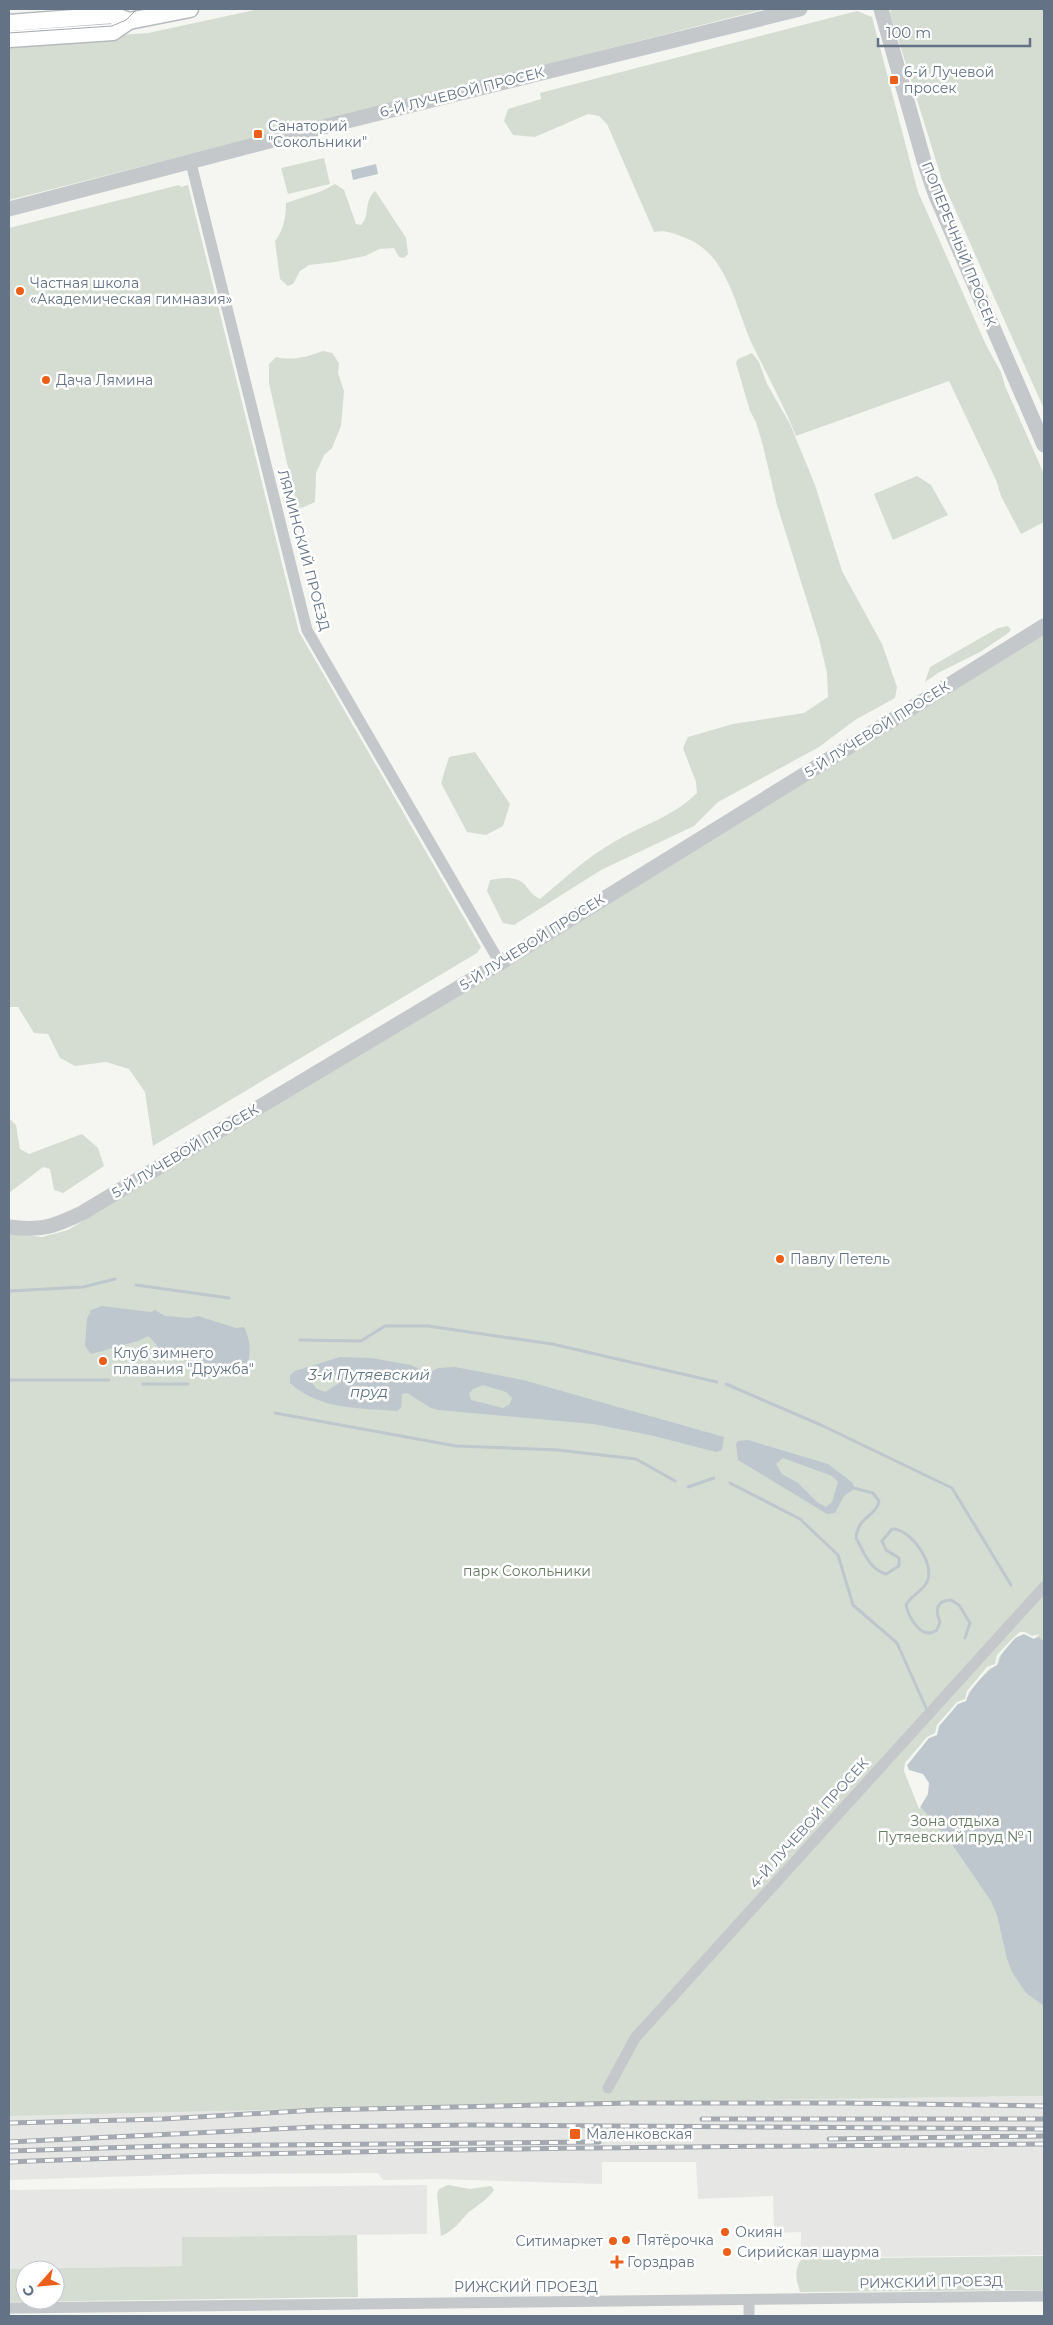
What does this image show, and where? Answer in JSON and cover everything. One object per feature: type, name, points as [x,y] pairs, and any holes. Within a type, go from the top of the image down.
[{"type":"main road","points":[[9,23],[132,15],[190,9]]},
{"type":"main road","points":[[9,39],[113,32],[132,15]]},
{"type":"street","name":"6-Й ЛУЧЕВОЙ ПРОСЕК","points":[[9,209],[354,119],[800,9]]},
{"type":"street","name":"ПОПЕРЕЧНЫЙ ПРОСЕК","points":[[881,9],[924,161],[936,196],[1044,446]]},
{"type":"street","name":"ЛЯМИНСКИЙ ПРОЕЗД","points":[[191,163],[307,630],[500,963]]},
{"type":"street","name":"5-Й ЛУЧЕВОЙ ПРОСЕК","points":[[9,1227],[33,1230],[59,1224],[82,1214],[500,963],[1044,626]]},
{"type":"street","name":"4-Й ЛУЧЕВОЙ ПРОСЕК","points":[[608,2088],[635,2038],[1044,1587]]},
{"type":"street","name":"РИЖСКИЙ ПРОЕЗД","points":[[9,2308],[164,2311],[1044,2296]]},
{"type":"street","points":[[749,2300],[749,2316]]},
{"type":"shaded area","points":[[1044,2096],[1044,2255],[801,2258],[801,2232],[774,2233],[773,2196],[698,2199],[696,2162],[602,2162],[602,2184],[437,2179],[383,2180],[378,2173],[206,2174],[9,2180],[9,2116],[612,2102]]},
{"type":"shaded area","points":[[427,2185],[427,2234],[182,2237],[182,2266],[65,2268],[65,2260],[15,2260],[15,2269],[9,2269],[9,2190]]},
{"type":"green space","points":[[260,9],[765,9],[9,200],[9,43],[148,33]]},
{"type":"green space","points":[[891,9],[1044,9],[1044,409],[942,180],[890,13]]},
{"type":"green space","points":[[857,11],[872,17],[918,192],[986,345],[1001,372],[1005,386],[1044,474],[1044,522],[1021,534],[1001,496],[996,480],[949,381],[796,436],[748,335],[736,301],[721,270],[711,256],[699,245],[672,233],[654,232],[607,124],[599,116],[588,114],[535,137],[513,135],[504,121],[508,109],[541,99],[540,93]]},
{"type":"green space","points":[[324,158],[330,184],[288,194],[281,168]]},
{"type":"green space","points":[[335,184],[344,190],[356,224],[361,225],[366,217],[371,195],[375,191],[406,238],[408,254],[404,258],[399,257],[394,248],[379,249],[365,256],[309,265],[300,271],[293,284],[288,286],[280,279],[275,241],[284,223],[286,203],[322,191]]},
{"type":"green space","points":[[179,185],[181,187],[188,185],[299,632],[481,947],[477,953],[153,1146],[145,1092],[129,1069],[106,1062],[75,1066],[60,1058],[48,1034],[34,1033],[18,1007],[9,1007],[9,228]]},
{"type":"green space","points":[[323,351],[332,353],[339,363],[338,373],[344,391],[341,426],[332,448],[324,455],[316,473],[315,502],[302,508],[297,507],[269,383],[269,364],[276,357],[299,358]]},
{"type":"green space","points":[[752,353],[759,362],[767,384],[790,424],[815,485],[842,571],[882,644],[897,687],[895,698],[855,720],[819,747],[718,802],[694,826],[601,870],[514,925],[503,923],[487,891],[490,880],[513,878],[522,882],[540,899],[604,848],[668,815],[697,793],[696,782],[683,748],[688,737],[733,724],[804,713],[828,697],[827,673],[819,639],[777,505],[756,422],[750,411],[736,363],[738,359]]},
{"type":"green space","points":[[917,476],[931,485],[948,515],[893,540],[874,494]]},
{"type":"green space","points":[[1008,626],[1011,630],[1007,634],[980,652],[938,673],[925,682],[930,667],[998,628]]},
{"type":"green space","name":"парк Сокольники","points":[[1044,633],[1044,2096],[612,2102],[9,2116],[9,1233],[42,1237],[68,1230]]},
{"type":"green space","points":[[475,752],[510,804],[503,826],[486,835],[467,832],[441,783],[449,757]]},
{"type":"green space","points":[[9,1118],[16,1125],[20,1149],[29,1154],[82,1134],[98,1148],[104,1166],[63,1193],[54,1190],[50,1169],[43,1167],[9,1193]]},
{"type":"green space","points":[[448,2185],[470,2189],[491,2186],[494,2190],[453,2229],[441,2236],[437,2194],[439,2189]]},
{"type":"green space","points":[[357,2235],[358,2297],[65,2301],[65,2268],[182,2266],[182,2237]]},
{"type":"green space","points":[[1044,2256],[1044,2290],[800,2292],[796,2275],[801,2259]]},
{"type":"green space","points":[[9,2269],[15,2269],[15,2302],[9,2302]]},
{"type":"water","points":[[376,164],[378,174],[353,180],[351,170]]},
{"type":"water","points":[[102,1306],[151,1312],[155,1310],[165,1316],[190,1318],[198,1316],[236,1328],[244,1327],[249,1345],[248,1364],[239,1370],[219,1363],[191,1363],[182,1359],[170,1359],[162,1353],[148,1336],[138,1341],[91,1354],[85,1346],[87,1319],[91,1310]]},
{"type":"water","name":"3-й Путяевский пруд","points":[[340,1357],[371,1358],[411,1365],[428,1373],[438,1368],[455,1367],[523,1380],[724,1437],[722,1450],[716,1452],[650,1435],[593,1424],[439,1410],[431,1408],[407,1393],[402,1394],[401,1408],[397,1411],[340,1406],[327,1403],[301,1392],[290,1383],[290,1375],[295,1371]],"holes":[[[333,1375],[341,1376],[341,1382],[325,1392],[317,1389],[312,1383],[315,1379]],[[483,1385],[506,1392],[512,1398],[510,1404],[503,1408],[471,1400],[469,1394],[473,1389]]]},
{"type":"water","points":[[748,1440],[828,1464],[853,1483],[854,1489],[844,1496],[835,1513],[827,1514],[738,1460],[736,1444],[738,1441]],"holes":[[[783,1458],[832,1476],[838,1482],[832,1502],[826,1507],[817,1502],[798,1483],[782,1474],[776,1464]]]},
{"type":"water","points":[[1024,1634],[1039,1637],[1044,1642],[1044,2006],[1026,1993],[1012,1972],[1007,1959],[997,1915],[991,1901],[954,1847],[920,1806],[906,1767],[929,1738],[937,1735],[939,1726],[958,1704],[966,1701],[980,1679],[999,1663],[1002,1654],[1008,1646],[1016,1638]]},
{"type":"pier","points":[[1020,1632],[1025,1632],[1032,1636],[1040,1634],[1034,1639],[1024,1634],[1015,1638],[999,1657],[997,1665],[989,1669],[969,1692],[966,1701],[958,1704],[939,1726],[937,1735],[929,1738],[907,1765],[909,1770],[923,1774],[929,1783],[928,1794],[919,1809],[904,1771],[905,1763],[927,1737],[935,1733],[937,1725],[957,1702],[965,1699],[967,1691],[987,1667],[995,1664],[997,1655]]},
{"type":"waterway","points":[[9,1291],[83,1287],[115,1279]]},
{"type":"waterway","points":[[136,1285],[229,1298]]},
{"type":"waterway","points":[[300,1340],[361,1341],[385,1326],[428,1326],[552,1344],[717,1382]]},
{"type":"waterway","points":[[9,1380],[109,1380]]},
{"type":"waterway","points":[[143,1384],[188,1384]]},
{"type":"waterway","points":[[726,1384],[821,1425],[952,1488],[1011,1585]]},
{"type":"waterway","points":[[275,1413],[456,1446],[558,1450],[636,1459],[675,1481]]},
{"type":"waterway","points":[[688,1487],[714,1478]]},
{"type":"waterway","points":[[730,1483],[800,1519],[838,1555],[853,1605],[897,1643],[927,1710]]},
{"type":"waterway","points":[[850,1487],[873,1493],[879,1501],[874,1510],[860,1525],[856,1538],[875,1568],[886,1574],[899,1566],[899,1558],[886,1550],[882,1541],[892,1529],[906,1534],[920,1548],[925,1557],[929,1575],[927,1582],[906,1605],[913,1622],[926,1633],[937,1630],[940,1622],[938,1607],[942,1602],[951,1600],[959,1605],[970,1623],[965,1638]]},
{"type":"tram line","points":[[9,33],[112,26],[126,20],[137,9]]},
{"type":"railway","points":[[9,2123],[163,2119],[317,2110],[630,2103],[843,2103],[1044,2106]]},
{"type":"railway","points":[[702,2119],[1044,2119]]},
{"type":"railway","points":[[9,2142],[316,2127],[470,2125],[1044,2129]]},
{"type":"railway","points":[[829,2139],[1044,2136]]},
{"type":"railway","points":[[9,2151],[166,2146],[599,2142]]},
{"type":"railway","points":[[9,2162],[397,2151],[1044,2144]]},
{"type":"place","name":"6-й Лучевой просек","points":[[894,80]]},
{"type":"place","name":"Санаторий \"Сокольники\"","points":[[258,134]]},
{"type":"place","name":"Частная школа «Академическая гимназия»","points":[[20,291]]},
{"type":"place","name":"Дача Лямина","points":[[46,380]]},
{"type":"place","name":"Павлу Петель","points":[[780,1259]]},
{"type":"place","name":"Клуб зимнего плавания \"Дружба\"","points":[[103,1361]]},
{"type":"place","name":"Маленковская","points":[[575,2134]]},
{"type":"place","name":"Окиян","points":[[725,2232]]},
{"type":"place","name":"Пятёрочка","points":[[626,2240]]},
{"type":"place","name":"Ситимаркет","points":[[613,2241]]},
{"type":"place","name":"Сирийская шаурма","points":[[727,2252]]},
{"type":"place","name":"Горздрав","points":[[617,2262]]},
{"type":"park label","name":"Зона отдыха Путяевский пруд № 1","points":[[955,1829]]}]
